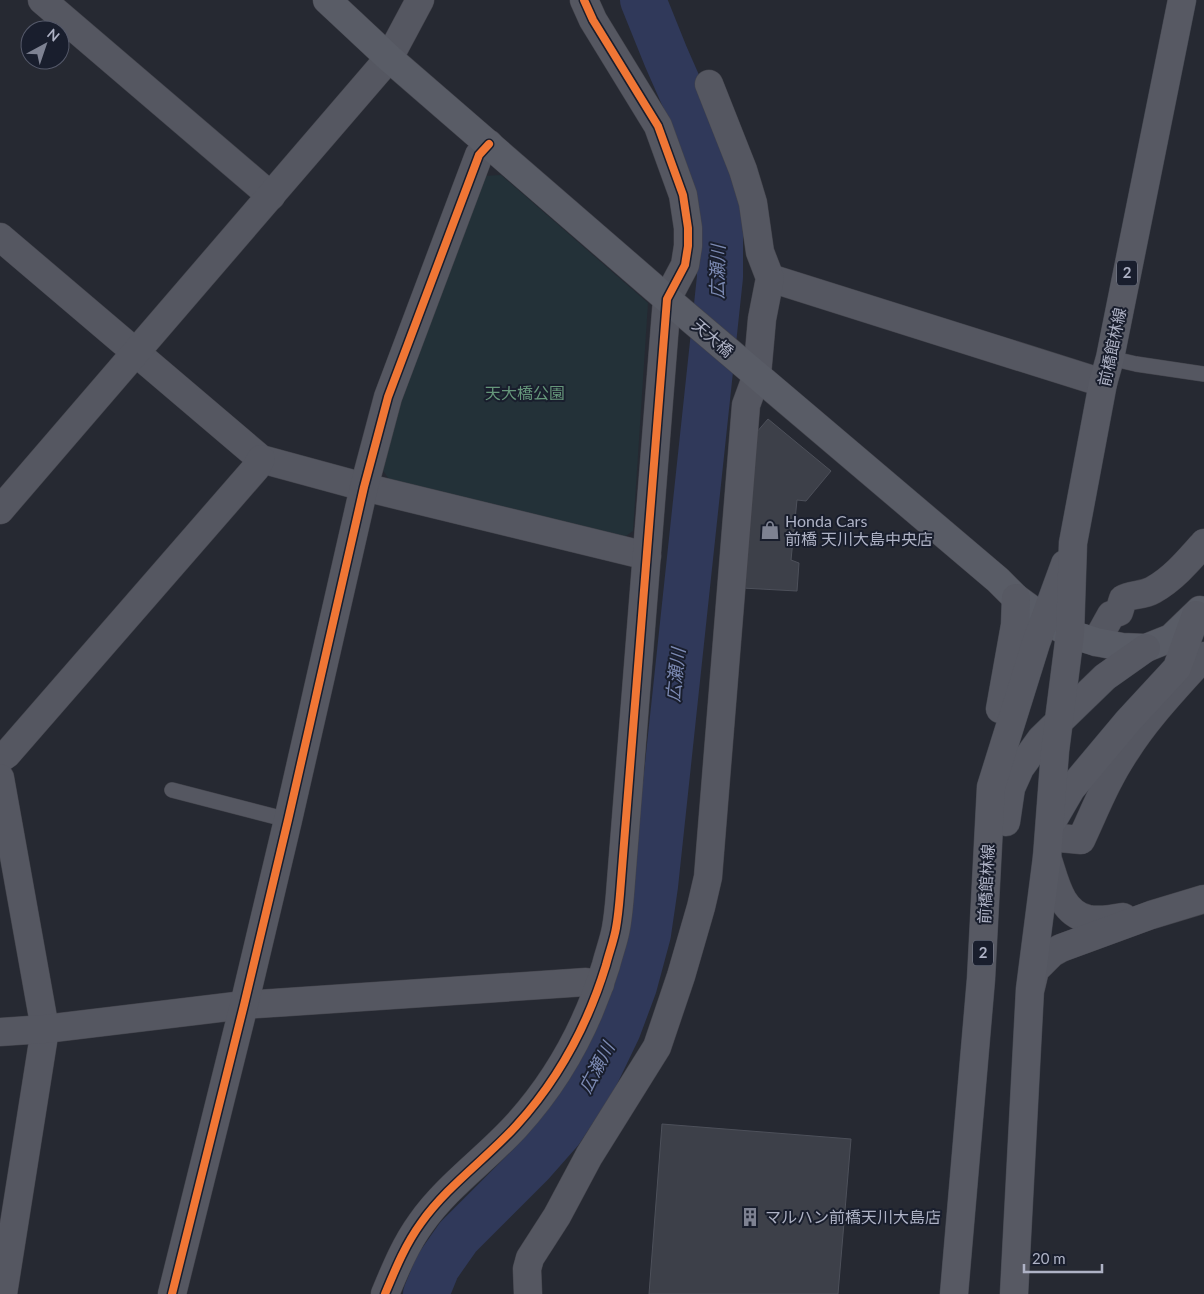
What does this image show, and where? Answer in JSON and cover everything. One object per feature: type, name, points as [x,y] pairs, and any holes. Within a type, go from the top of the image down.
[{"type":"main road","name":"前橋館林線","points":[[1014,1294],[1030,989],[1048,840],[1055,751],[1070,634],[1073,547],[1182,0]]},
{"type":"main road","name":"前橋館林線","points":[[954,1294],[981,979],[991,787],[1036,643],[1058,579],[1073,547]]},
{"type":"main road","points":[[991,787],[991,763],[1015,625],[1016,598]]},
{"type":"main road","points":[[1048,840],[1070,788],[1176,668],[1200,610]]},
{"type":"main road","points":[[981,979],[1011,788],[1020,768],[1041,739],[1105,677],[1146,648]]},
{"type":"street","points":[[42,0],[271,196]]},
{"type":"street","name":"天大橋","points":[[326,0],[389,58],[748,368],[998,580],[1016,598],[1070,634],[1122,647],[1146,648]]},
{"type":"street","points":[[0,510],[389,58],[420,0]]},
{"type":"street","points":[[385,1294],[408,1243],[421,1222],[442,1198],[516,1125],[553,1078],[586,1018],[600,984],[616,930],[647,556],[677,307],[688,246],[688,228],[683,195],[658,126],[593,20],[584,0]]},
{"type":"street","points":[[528,1294],[527,1270],[530,1258],[557,1216],[589,1156],[657,1047],[678,985],[708,877],[748,368],[762,319],[770,278],[760,252],[753,203],[743,170],[710,84]]},
{"type":"street","points":[[172,1294],[244,1005],[364,487],[388,397],[479,156],[489,144]]},
{"type":"street","points":[[0,238],[261,458],[364,487],[647,556]]},
{"type":"street","points":[[770,278],[1107,370]]},
{"type":"street","points":[[0,759],[7,754],[250,476],[261,458]]},
{"type":"street","points":[[1096,642],[1111,615],[1119,612],[1123,599],[1127,596],[1142,595],[1164,583],[1204,542]]},
{"type":"street","points":[[1146,648],[1171,638],[1200,610]]},
{"type":"street","points":[[1151,915],[1096,920],[1078,915],[1064,902],[1058,893],[1048,840],[1081,840],[1105,786],[1125,752],[1155,710],[1204,656]]},
{"type":"street","points":[[0,778],[45,1029],[3,1294]]},
{"type":"street","points":[[1030,989],[1035,970],[1052,953],[1080,940],[1204,899]]},
{"type":"street","points":[[0,1032],[45,1029],[244,1005],[586,982],[600,984]]},
{"type":"lane","points":[[1107,370],[1136,364],[1204,374]]},
{"type":"lane","points":[[172,790],[288,820]]},
{"type":"green space","name":"天大橋公園","points":[[501,175],[648,303],[633,531],[620,540],[391,482],[381,468],[398,397],[484,176]]},
{"type":"building","name":"Honda Cars 前橋 天川大島中央店","points":[[768,419],[831,471],[806,501],[797,500],[791,560],[799,563],[797,591],[742,588],[749,441]]},
{"type":"building","name":"マルハン前橋天川大島店","points":[[662,1124],[851,1139],[838,1294],[649,1294]]},
{"type":"waterway","name":"広瀬川","points":[[426,1294],[437,1267],[458,1237],[531,1164],[561,1130],[593,1081],[618,1029],[634,986],[648,934],[655,886],[720,277],[720,234],[716,202],[699,132],[643,0]]},
{"type":"cycle path","points":[[385,1294],[410,1240],[431,1210],[516,1126],[545,1090],[558,1070],[581,1030],[599,987],[617,924],[667,299],[685,265],[688,228],[683,195],[658,126],[593,20],[584,0]]},
{"type":"cycle path","points":[[172,1294],[244,1005],[364,487],[388,397],[479,155],[489,144]]},
{"type":"place","name":"Honda Cars 前橋 天川大島中央店","points":[[770,530]]},
{"type":"place","name":"マルハン前橋天川大島店","points":[[750,1217]]}]
